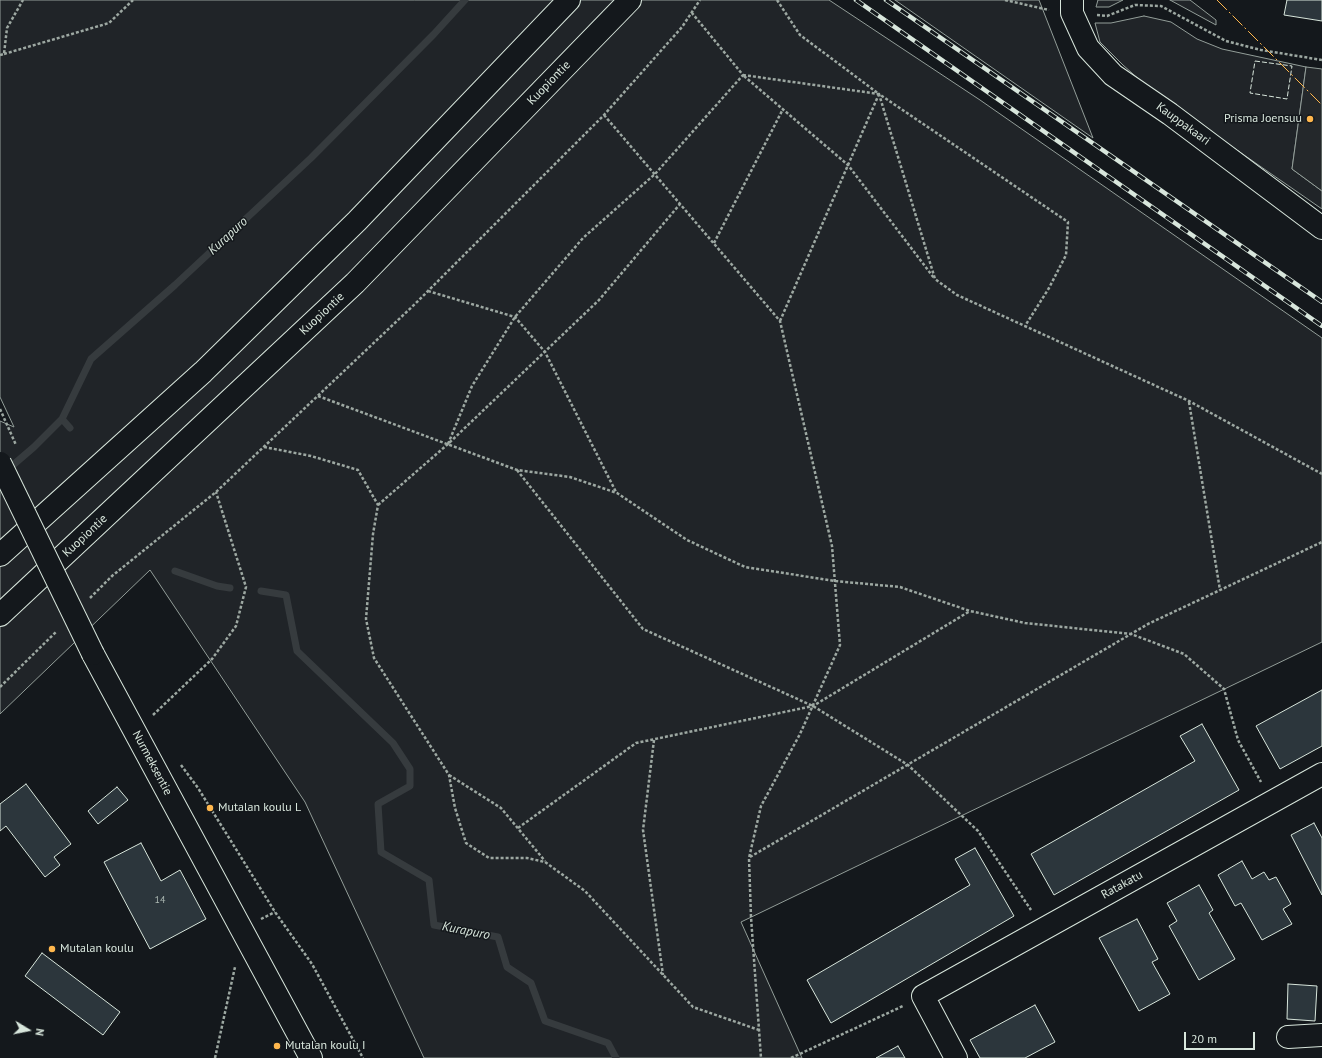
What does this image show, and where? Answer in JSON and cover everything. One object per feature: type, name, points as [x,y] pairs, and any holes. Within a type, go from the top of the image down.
[{"type":"main road","points":[[0,556],[203,372],[357,221],[570,0]]},
{"type":"main road","name":"Kuopiontie","points":[[0,615],[355,283],[630,0]]},
{"type":"main road","name":"Kauppakaari","points":[[1072,7],[1088,48],[1112,75],[1170,114],[1322,228]]},
{"type":"main road","name":"Nurmeksentie","points":[[0,464],[92,654],[312,1058]]},
{"type":"main road","name":"Ratakatu","points":[[923,996],[1322,774]]},
{"type":"main road","points":[[923,996],[956,1058]]},
{"type":"main road","points":[[1288,1036],[1322,1035]]},
{"type":"path","points":[[4,54],[7,28],[23,0]]},
{"type":"path","points":[[0,55],[110,23],[133,0]]},
{"type":"path","points":[[90,598],[112,576],[216,492],[428,291],[604,115],[682,27],[700,0]]},
{"type":"path","points":[[776,0],[800,35],[879,94],[1068,222],[1066,254],[1049,288],[1025,326]]},
{"type":"path","points":[[1005,0],[1050,11],[1072,7],[1107,16],[1135,5],[1161,6],[1226,41],[1260,50],[1322,60]]},
{"type":"path","points":[[692,13],[743,75],[848,164],[935,280],[957,295],[1189,401],[1322,474]]},
{"type":"path","points":[[743,75],[879,94]]},
{"type":"path","points":[[448,444],[472,386],[515,317],[583,238],[655,174],[743,75]]},
{"type":"path","points":[[780,321],[879,94]]},
{"type":"path","points":[[879,94],[935,280]]},
{"type":"path","points":[[714,243],[783,109]]},
{"type":"path","points":[[604,115],[780,321],[832,546],[840,645],[800,734],[761,806],[750,858],[751,917],[761,1058]]},
{"type":"path","points":[[545,862],[527,858],[489,858],[466,843],[455,808],[449,774],[374,658],[366,620],[373,534],[378,505],[448,444],[599,300],[680,204]]},
{"type":"path","points":[[428,291],[515,317],[545,352],[617,493]]},
{"type":"path","points":[[318,396],[517,470],[570,477],[617,493],[687,540],[745,567],[835,581],[900,587],[970,611],[1025,623],[1131,634],[1184,654],[1224,689],[1238,740],[1272,802]]},
{"type":"path","points":[[1189,401],[1220,590]]},
{"type":"path","points":[[0,409],[16,446]]},
{"type":"path","points":[[263,447],[311,456],[358,470],[378,505]]},
{"type":"path","points":[[517,470],[643,629],[813,706],[908,764],[978,831],[1043,929]]},
{"type":"path","points":[[153,715],[212,659],[236,626],[246,587],[216,492]]},
{"type":"path","points":[[750,858],[1148,624],[1322,542]]},
{"type":"path","points":[[518,828],[636,743],[813,706],[970,611]]},
{"type":"path","points":[[0,686],[62,626]]},
{"type":"path","points":[[149,708],[157,722]]},
{"type":"path","points":[[654,740],[643,830],[663,975]]},
{"type":"path","points":[[179,762],[198,788],[275,912],[312,964],[363,1058]]},
{"type":"path","points":[[449,774],[501,808],[545,862],[585,891],[693,1007],[759,1030]]},
{"type":"path","points":[[242,928],[275,912]]},
{"type":"path","points":[[215,1058],[236,966]]},
{"type":"path","points":[[791,1058],[923,996]]},
{"type":"shaded area","points":[[0,0],[829,0],[980,100],[1322,338],[1322,642],[741,922],[802,1058],[424,1058],[305,802],[150,570],[0,714],[0,421],[14,427],[0,397]]},
{"type":"shaded area","points":[[895,0],[1039,0],[1093,138]]},
{"type":"shaded area","points":[[1098,0],[1123,0],[1109,7],[1096,7]]},
{"type":"shaded area","points":[[1170,0],[1190,0],[1216,20],[1216,25]]},
{"type":"shaded area","points":[[1144,16],[1171,22],[1197,39],[1222,49],[1306,67],[1292,169],[1322,191],[1322,209],[1153,92],[1100,42],[1095,23],[1111,23]]},
{"type":"shaded area","name":"Prisma Joensuu","points":[[1306,67],[1322,69],[1322,191],[1292,169]]},
{"type":"building","points":[[1287,0],[1322,0],[1322,21],[1284,15]]},
{"type":"building","points":[[1322,690],[1322,746],[1280,769],[1256,726]]},
{"type":"building","points":[[1202,724],[1239,790],[1054,895],[1031,854],[1195,761],[1180,736]]},
{"type":"building","points":[[26,784],[71,844],[54,857],[60,865],[45,877],[6,826],[0,831],[0,804]]},
{"type":"building","points":[[117,787],[128,800],[98,824],[88,811]]},
{"type":"building","points":[[1314,823],[1322,838],[1322,895],[1291,835]]},
{"type":"building","points":[[141,843],[161,881],[180,870],[206,919],[150,949],[104,862]]},
{"type":"building","points":[[975,848],[1014,916],[831,1023],[807,980],[970,885],[955,859]]},
{"type":"building","points":[[1242,861],[1252,879],[1264,872],[1269,880],[1276,877],[1291,904],[1283,909],[1292,924],[1262,940],[1241,903],[1235,906],[1218,875]]},
{"type":"building","points":[[1199,885],[1213,910],[1209,913],[1235,959],[1199,980],[1169,926],[1177,921],[1167,903]]},
{"type":"building","points":[[1137,919],[1158,959],[1152,962],[1170,994],[1139,1011],[1099,938]]},
{"type":"building","points":[[42,953],[120,1012],[103,1035],[25,976]]},
{"type":"building","points":[[1288,984],[1317,986],[1315,1021],[1287,1019]]},
{"type":"building","points":[[1035,1005],[1055,1042],[1025,1058],[980,1058],[970,1040]]},
{"type":"building","points":[[898,1046],[905,1058],[876,1058]]},
{"type":"waterway","name":"Kurapuro","points":[[6,471],[34,447],[62,419],[91,359],[175,285],[311,158],[434,34],[465,0]]},
{"type":"waterway","points":[[62,419],[70,428]]},
{"type":"waterway","points":[[175,571],[217,586],[230,588]]},
{"type":"waterway","name":"Kurapuro","points":[[261,591],[286,595],[297,651],[393,743],[410,769],[410,786],[378,804],[381,852],[429,880],[434,925],[498,937],[507,967],[531,983],[545,1021],[608,1043],[616,1058]]},
{"type":"railway","points":[[856,0],[1322,326]]},
{"type":"railway","points":[[886,0],[1322,302]]},
{"type":"fence","points":[[1255,61],[1292,66],[1287,99],[1250,93],[1255,61]]},
{"type":"power","points":[[1217,0],[1322,105]]},
{"type":"place","name":"Prisma Joensuu","points":[[1310,119]]},
{"type":"place","name":"Mutalan koulu L","points":[[210,808]]},
{"type":"place","name":"Mutalan koulu","points":[[52,949]]},
{"type":"place","name":"Mutalan koulu I","points":[[277,1046]]}]
